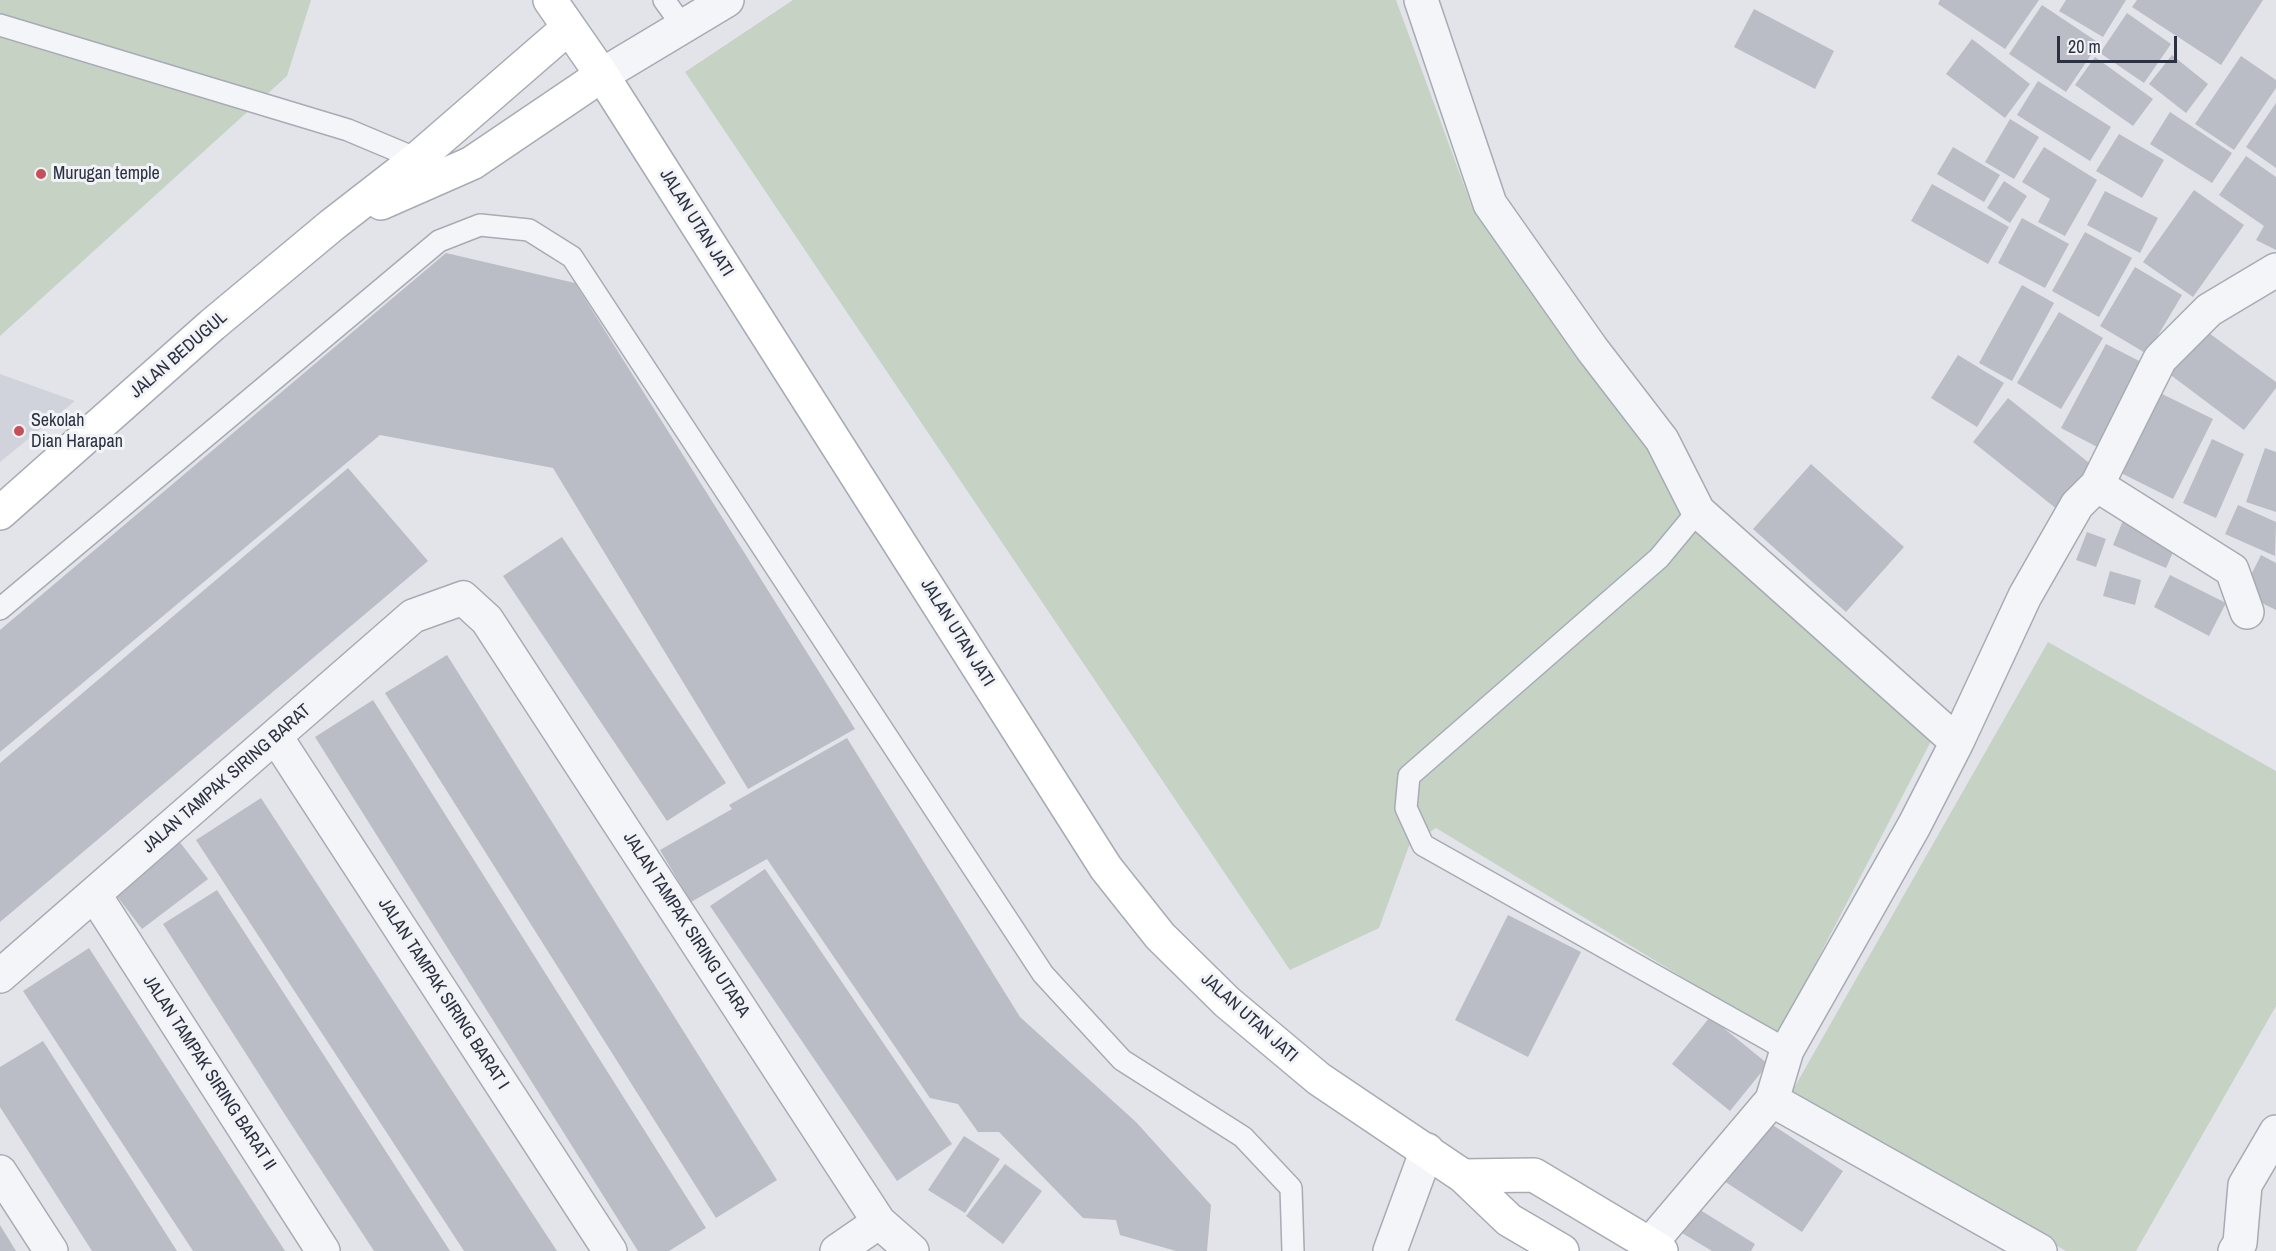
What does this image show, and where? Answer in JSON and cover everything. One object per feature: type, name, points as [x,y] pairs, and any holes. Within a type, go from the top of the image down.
[{"type":"main road","name":"JALAN UTAN JATI","points":[[550,0],[602,75],[1106,868],[1160,936],[1227,1002],[1318,1079],[1463,1176],[1509,1220],[1562,1251]]},
{"type":"main road","name":"JALAN BEDUGUL","points":[[0,513],[212,325],[332,225],[417,159],[568,28]]},
{"type":"main road","name":"JALAN BEDUGUL","points":[[332,225],[472,163],[602,75]]},
{"type":"main road","points":[[1463,1176],[1534,1174],[1651,1249]]},
{"type":"street","points":[[602,75],[684,28],[727,0]]},
{"type":"street","points":[[1421,0],[1490,204],[1592,349],[1662,440],[1698,511],[1957,742]]},
{"type":"street","points":[[1651,1249],[1772,1100],[1787,1050],[1914,826],[1957,742],[2025,596],[2077,505],[2097,485],[2160,358],[2209,310],[2276,270]]},
{"type":"street","points":[[2097,485],[2232,570],[2247,612]]},
{"type":"street","name":"JALAN TAMPAK SIRING BARAT","points":[[0,976],[413,616],[463,598]]},
{"type":"street","name":"JALAN TAMPAK SIRING UTARA","points":[[463,598],[488,620],[879,1222],[911,1251]]},
{"type":"street","name":"JALAN TAMPAK SIRING BARAT I","points":[[276,737],[610,1251]]},
{"type":"street","name":"JALAN TAMPAK SIRING BARAT II","points":[[94,894],[323,1251]]},
{"type":"street","points":[[1772,1100],[2040,1251]]},
{"type":"street","points":[[2235,1251],[2240,1244],[2245,1185],[2276,1132]]},
{"type":"street","points":[[1390,1251],[1427,1150]]},
{"type":"street","points":[[0,1172],[51,1251]]},
{"type":"street","points":[[837,1251],[879,1222]]},
{"type":"lane","points":[[664,0],[684,28]]},
{"type":"lane","points":[[0,25],[348,130],[417,159]]},
{"type":"lane","points":[[0,609],[439,241],[480,225],[529,230],[572,257],[1043,974],[1122,1060],[1243,1137],[1291,1188],[1293,1251]]},
{"type":"lane","points":[[1698,511],[1659,558],[1410,776],[1406,808],[1424,845],[1787,1050]]},
{"type":"shaded area","name":"Sekolah Dian Harapan","points":[[0,374],[75,401],[0,462]]},
{"type":"green space","points":[[0,0],[311,0],[287,76],[0,336]]},
{"type":"green space","points":[[793,0],[1396,0],[1472,207],[1718,524],[1941,722],[1778,1035],[1436,828],[1409,846],[1379,928],[1290,970],[685,72]]},
{"type":"green space","points":[[2048,642],[2276,771],[2276,1006],[2136,1251],[2066,1251],[1790,1095]]},
{"type":"building","points":[[1940,0],[2039,0],[2005,49],[1938,4]]},
{"type":"building","points":[[2066,0],[2126,0],[2103,37],[2059,11]]},
{"type":"building","points":[[2137,0],[2263,0],[2221,65],[2132,7]]},
{"type":"building","points":[[2042,5],[2099,43],[2066,92],[2009,54]]},
{"type":"building","points":[[1754,9],[1834,51],[1815,89],[1734,47]]},
{"type":"building","points":[[2127,13],[2171,44],[2144,83],[2100,53]]},
{"type":"building","points":[[1972,39],[2030,84],[2005,118],[1946,74]]},
{"type":"building","points":[[2172,55],[2208,84],[2186,113],[2149,84]]},
{"type":"building","points":[[2241,56],[2276,80],[2276,88],[2234,150],[2195,124]]},
{"type":"building","points":[[2095,57],[2153,99],[2133,126],[2075,85]]},
{"type":"building","points":[[2038,81],[2111,127],[2090,161],[2017,115]]},
{"type":"building","points":[[2276,103],[2276,168],[2246,147]]},
{"type":"building","points":[[2170,112],[2232,153],[2212,183],[2150,144]]},
{"type":"building","points":[[2010,119],[2039,137],[2014,179],[1985,162]]},
{"type":"building","points":[[2119,134],[2164,160],[2142,198],[2096,171]]},
{"type":"building","points":[[1953,147],[2000,175],[1984,202],[1937,174]]},
{"type":"building","points":[[2044,147],[2097,180],[2065,236],[2038,222],[2050,199],[2022,182]]},
{"type":"building","points":[[2246,156],[2276,177],[2276,250],[2256,240],[2264,226],[2219,195]]},
{"type":"building","points":[[2004,181],[2027,196],[2010,223],[1987,208]]},
{"type":"building","points":[[1932,184],[2009,227],[1988,264],[1911,221]]},
{"type":"building","points":[[2194,190],[2244,225],[2193,297],[2143,262]]},
{"type":"building","points":[[2105,191],[2158,218],[2140,253],[2087,225]]},
{"type":"building","points":[[2022,218],[2069,244],[2045,288],[1998,263]]},
{"type":"building","points":[[2085,232],[2132,258],[2099,317],[2052,291]]},
{"type":"building","points":[[446,253],[575,283],[855,729],[748,789],[553,468],[380,435],[0,752],[0,630]]},
{"type":"building","points":[[2135,267],[2182,295],[2147,354],[2100,326]]},
{"type":"building","points":[[2022,285],[2054,303],[2012,381],[1979,363]]},
{"type":"building","points":[[2059,312],[2103,338],[2061,409],[2017,383]]},
{"type":"building","points":[[2202,328],[2276,382],[2276,388],[2244,430],[2168,373]]},
{"type":"building","points":[[2106,344],[2147,365],[2101,449],[2061,428]]},
{"type":"building","points":[[1958,355],[2004,383],[1977,427],[1931,398]]},
{"type":"building","points":[[2156,391],[2213,419],[2173,499],[2115,470]]},
{"type":"building","points":[[2008,398],[2093,466],[2058,510],[1973,442]]},
{"type":"building","points":[[2212,439],[2244,454],[2216,518],[2183,503]]},
{"type":"building","points":[[2265,448],[2276,452],[2276,512],[2246,502]]},
{"type":"building","points":[[1811,464],[1904,547],[1846,612],[1753,529]]},
{"type":"building","points":[[348,468],[428,561],[0,922],[0,763]]},
{"type":"building","points":[[2238,505],[2276,522],[2275,556],[2225,534]]},
{"type":"building","points":[[2124,518],[2178,541],[2166,568],[2113,545]]},
{"type":"building","points":[[2087,532],[2106,539],[2096,567],[2076,560]]},
{"type":"building","points":[[562,537],[726,783],[667,821],[503,576]]},
{"type":"building","points":[[2261,555],[2276,563],[2276,610],[2242,593]]},
{"type":"building","points":[[2110,571],[2141,580],[2135,605],[2103,596]]},
{"type":"building","points":[[2170,575],[2226,603],[2209,636],[2154,607]]},
{"type":"building","points":[[447,655],[777,1180],[716,1218],[385,693]]},
{"type":"building","points":[[373,700],[706,1228],[669,1251],[638,1251],[315,737]]},
{"type":"building","points":[[847,738],[1020,1017],[1136,1122],[1211,1205],[1207,1251],[1176,1251],[1120,1235],[1116,1220],[1083,1218],[999,1132],[978,1132],[958,1104],[930,1098],[767,859],[691,902],[660,850],[732,809],[729,805]]},
{"type":"building","points":[[261,798],[557,1251],[464,1251],[196,840]]},
{"type":"building","points":[[179,841],[208,879],[142,929],[113,891]]},
{"type":"building","points":[[765,869],[952,1144],[897,1181],[710,906]]},
{"type":"building","points":[[217,890],[450,1251],[374,1251],[289,1121],[163,924]]},
{"type":"building","points":[[1508,915],[1581,952],[1528,1057],[1455,1020]]},
{"type":"building","points":[[89,948],[285,1251],[193,1251],[23,991]]},
{"type":"building","points":[[1710,1017],[1768,1064],[1730,1111],[1672,1064]]},
{"type":"building","points":[[43,1041],[177,1251],[92,1251],[0,1107],[0,1067]]},
{"type":"building","points":[[1765,1120],[1843,1171],[1802,1232],[1724,1181]]},
{"type":"building","points":[[964,1136],[1000,1159],[965,1213],[928,1190]]},
{"type":"building","points":[[1005,1164],[1042,1191],[1003,1244],[966,1216]]},
{"type":"building","points":[[1697,1208],[1755,1244],[1751,1251],[1712,1251],[1682,1233]]},
{"type":"building","points":[[0,1225],[16,1251],[0,1251]]},
{"type":"place","name":"Murugan temple","points":[[41,174]]},
{"type":"place","name":"Sekolah Dian Harapan","points":[[19,431]]}]
